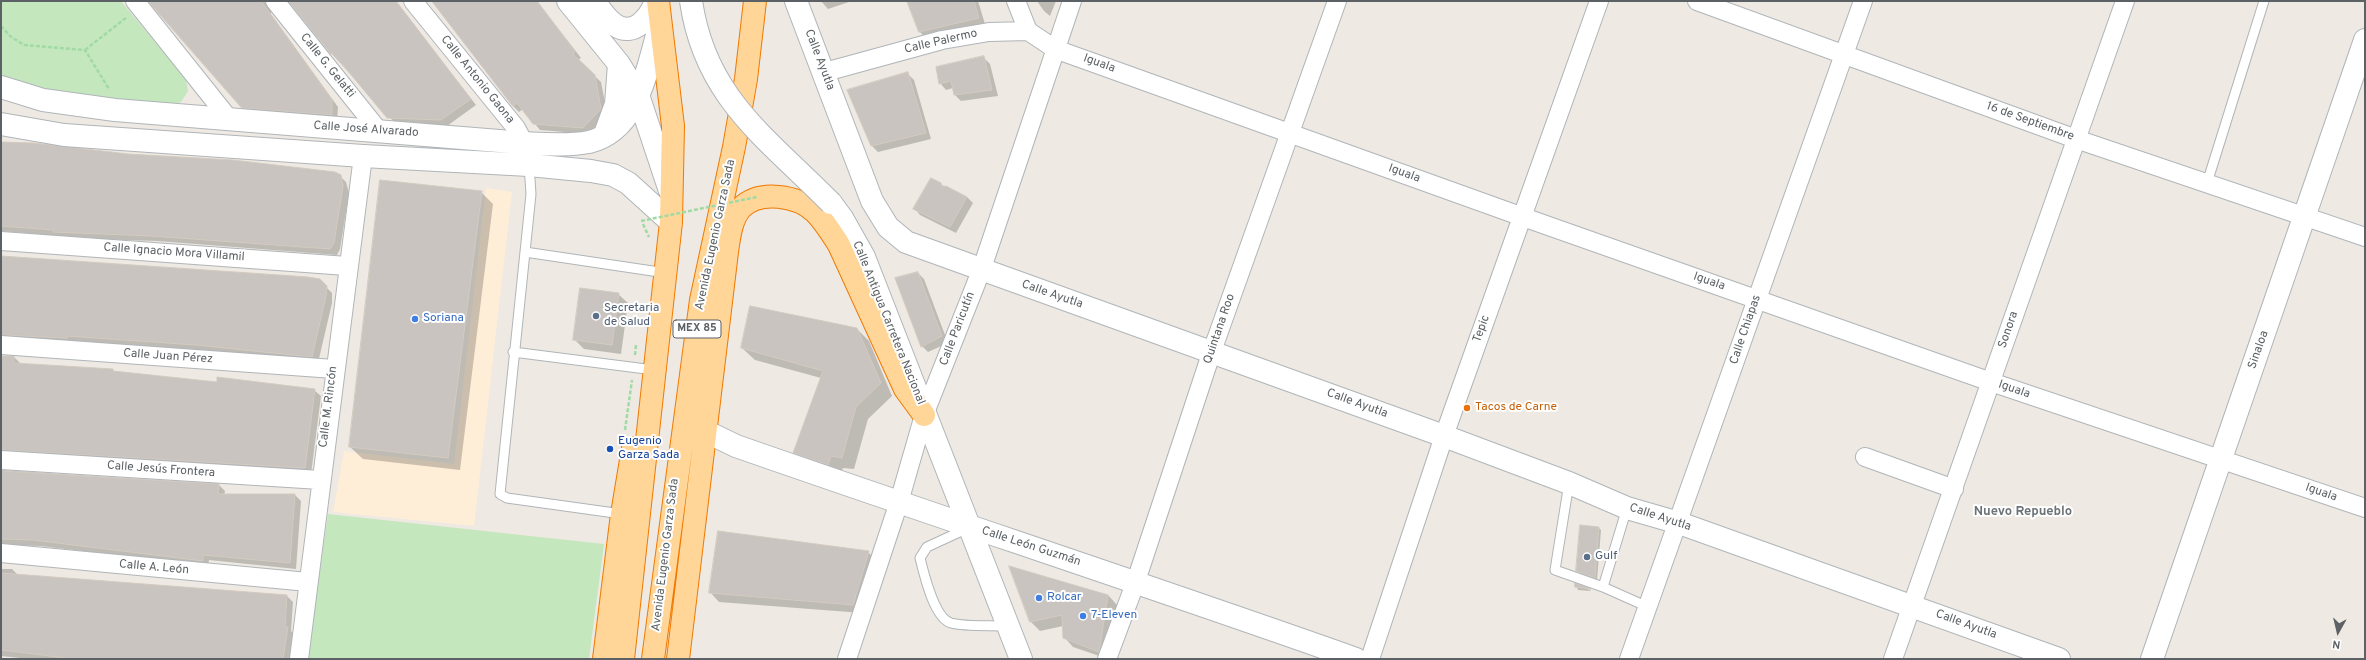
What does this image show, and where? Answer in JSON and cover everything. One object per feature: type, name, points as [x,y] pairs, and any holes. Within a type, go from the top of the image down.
[{"type":"highway","name":"MEX 85","points":[[623,659],[672,222],[672,126],[668,76],[657,1]]},
{"type":"highway","name":"Avenida Eugenio Garza Sada","points":[[653,659],[701,300],[736,140],[746,80],[755,1]]},
{"type":"highway","points":[[678,659],[724,274],[732,227],[742,208],[751,201],[763,197],[783,198],[802,202],[824,222],[839,245],[905,389],[924,415]]},
{"type":"highway","points":[[701,300],[724,274]]},
{"type":"highway","points":[[693,356],[707,426]]},
{"type":"highway","points":[[604,659],[622,514],[636,434],[652,396]]},
{"type":"street","name":"Calle G. Gelatti","points":[[275,1],[379,131]]},
{"type":"street","name":"Calle Antonio Gaona","points":[[413,1],[516,128],[524,143],[529,165]]},
{"type":"street","points":[[568,1],[619,64],[638,95],[672,198]]},
{"type":"street","points":[[594,1],[615,25],[628,28],[642,24],[652,11],[657,1]]},
{"type":"street","name":"Calle Antigua Carretera Nacional","points":[[690,1],[704,54],[722,89],[752,127],[831,203],[855,239],[864,257],[924,415],[1021,659]]},
{"type":"street","name":"Calle Ayutla","points":[[796,1],[825,72],[872,201],[888,227],[906,242],[981,271],[1212,351],[1444,436],[1569,483],[1627,508],[1679,523],[2059,659]]},
{"type":"street","points":[[1016,1],[1028,31],[1055,49]]},
{"type":"street","name":"Calle Paricutín","points":[[847,659],[899,502],[924,415],[981,271],[1072,1]]},
{"type":"street","name":"Quintana Roo","points":[[1107,659],[1136,581],[1212,351],[1337,1]]},
{"type":"street","name":"Tepic","points":[[1370,659],[1444,436],[1599,1]]},
{"type":"street","name":"16 de Septiembre","points":[[1697,1],[2076,139],[2365,236]]},
{"type":"street","name":"Calle Chiapas","points":[[1629,659],[1679,523],[1862,1]]},
{"type":"street","name":"Sonora","points":[[1893,659],[2125,1]]},
{"type":"street","points":[[137,4],[230,120]]},
{"type":"street","name":"Calle José Alvarado","points":[[1,87],[57,103],[114,110],[524,143],[572,144],[604,137],[618,127],[626,118],[638,95],[660,25]]},
{"type":"street","name":"Calle Palermo","points":[[825,72],[942,40],[989,32],[1028,31]]},
{"type":"street","name":"Sinaloa","points":[[2152,659],[2365,40]]},
{"type":"street","name":"Iguala","points":[[1055,49],[1290,132],[1523,217],[1757,298],[1991,382],[2365,508]]},
{"type":"street","points":[[604,137],[612,120],[616,104],[619,64]]},
{"type":"street","points":[[1,124],[64,135],[362,156],[529,165],[591,170],[613,175],[642,194],[672,222]]},
{"type":"street","points":[[288,151],[291,125]]},
{"type":"street","name":"Calle M. Rincón","points":[[299,659],[320,480],[362,156]]},
{"type":"street","name":"Calle Ignacio Mora Villamil","points":[[1,241],[347,266]]},
{"type":"street","name":"Calle Juan Pérez","points":[[1,345],[334,369]]},
{"type":"street","name":"Calle León Guzmán","points":[[707,426],[736,446],[969,527],[1136,581],[1356,659]]},
{"type":"street","points":[[1865,457],[1954,488]]},
{"type":"street","name":"Calle Jesús Frontera","points":[[1,460],[320,480]]},
{"type":"street","name":"Calle A. León","points":[[1,553],[308,582]]},
{"type":"lane","points":[[2207,183],[2264,1]]},
{"type":"lane","points":[[529,165],[531,194],[513,352],[500,494],[506,498],[622,514]]},
{"type":"lane","points":[[525,252],[666,274]]},
{"type":"lane","points":[[513,352],[656,370]]},
{"type":"lane","points":[[1569,483],[1555,570],[1603,587],[1648,608]]},
{"type":"lane","points":[[1603,587],[1627,508]]},
{"type":"lane","points":[[969,527],[926,547],[920,558],[927,586],[942,618],[951,623],[1008,626]]},
{"type":"path","points":[[1,26],[10,36],[24,45],[85,50],[137,4]]},
{"type":"path","points":[[85,50],[115,100],[114,110]]},
{"type":"path","points":[[642,221],[757,197]]},
{"type":"shaded area","points":[[486,188],[512,192],[474,526],[333,512],[344,451],[454,464]]},
{"type":"green space","points":[[1,1],[121,1],[186,80],[188,91],[181,102],[164,107],[72,97],[1,77]]},
{"type":"green space","points":[[328,514],[604,544],[589,659],[307,659]]},
{"type":"building","points":[[148,1],[261,1],[332,100],[332,115],[242,108]]},
{"type":"building","points":[[288,1],[396,1],[471,99],[441,120],[387,118],[333,53],[331,54]]},
{"type":"building","points":[[432,1],[537,1],[575,52],[573,54],[595,75],[601,109],[583,128],[533,124],[517,103],[513,106]]},
{"type":"building","points":[[907,1],[974,1],[979,18],[919,32]]},
{"type":"building","points":[[984,56],[992,90],[954,95],[951,81],[939,84],[936,67]]},
{"type":"building","points":[[908,72],[926,133],[871,146],[847,90]]},
{"type":"building","points":[[1,142],[34,143],[128,154],[233,160],[335,172],[341,175],[343,186],[334,243],[330,249],[151,236],[53,232],[53,230],[1,226]]},
{"type":"building","points":[[931,178],[941,183],[942,187],[946,186],[967,197],[950,227],[913,209]]},
{"type":"building","name":"Soriana","points":[[380,180],[482,191],[448,458],[349,447]]},
{"type":"building","points":[[1,256],[308,277],[320,279],[327,286],[326,296],[312,357],[196,345],[67,336],[67,338],[1,335]]},
{"type":"building","points":[[918,272],[942,336],[921,347],[895,278]]},
{"type":"building","name":"Secretaria de Salud","points":[[580,288],[619,293],[612,345],[573,340]]},
{"type":"building","points":[[750,306],[857,328],[881,383],[856,407],[842,458],[831,456],[828,465],[793,453],[823,371],[741,348]]},
{"type":"building","points":[[1,356],[14,356],[14,363],[113,369],[113,371],[217,382],[217,377],[315,389],[305,468],[1,450]]},
{"type":"building","points":[[1,471],[219,484],[218,494],[295,494],[290,563],[203,555],[203,561],[33,540],[1,539]]},
{"type":"building","name":"Gulf","points":[[1580,525],[1599,527],[1595,578],[1576,571]]},
{"type":"building","points":[[718,531],[869,551],[853,605],[709,593]]},
{"type":"building","points":[[1009,566],[1108,595],[1099,652],[1063,638],[1062,615],[1030,622]]},
{"type":"building","points":[[1,573],[287,595],[285,627],[288,627],[283,659],[74,659],[1,650]]},
{"type":"building","points":[[1575,583],[1591,589],[1575,587]]},
{"type":"place","name":"Secretaria de Salud","points":[[596,316]]},
{"type":"place","name":"Soriana","points":[[415,319]]},
{"type":"place","name":"Tacos de Carne","points":[[1467,408]]},
{"type":"place","name":"Eugenio Garza Sada","points":[[610,449]]},
{"type":"place","name":"Gulf","points":[[1587,557]]},
{"type":"place","name":"Rolcar","points":[[1039,598]]},
{"type":"place","name":"7-Eleven","points":[[1083,616]]},
{"type":"district","name":"Nuevo Repueblo","points":[[2023,512]]}]
